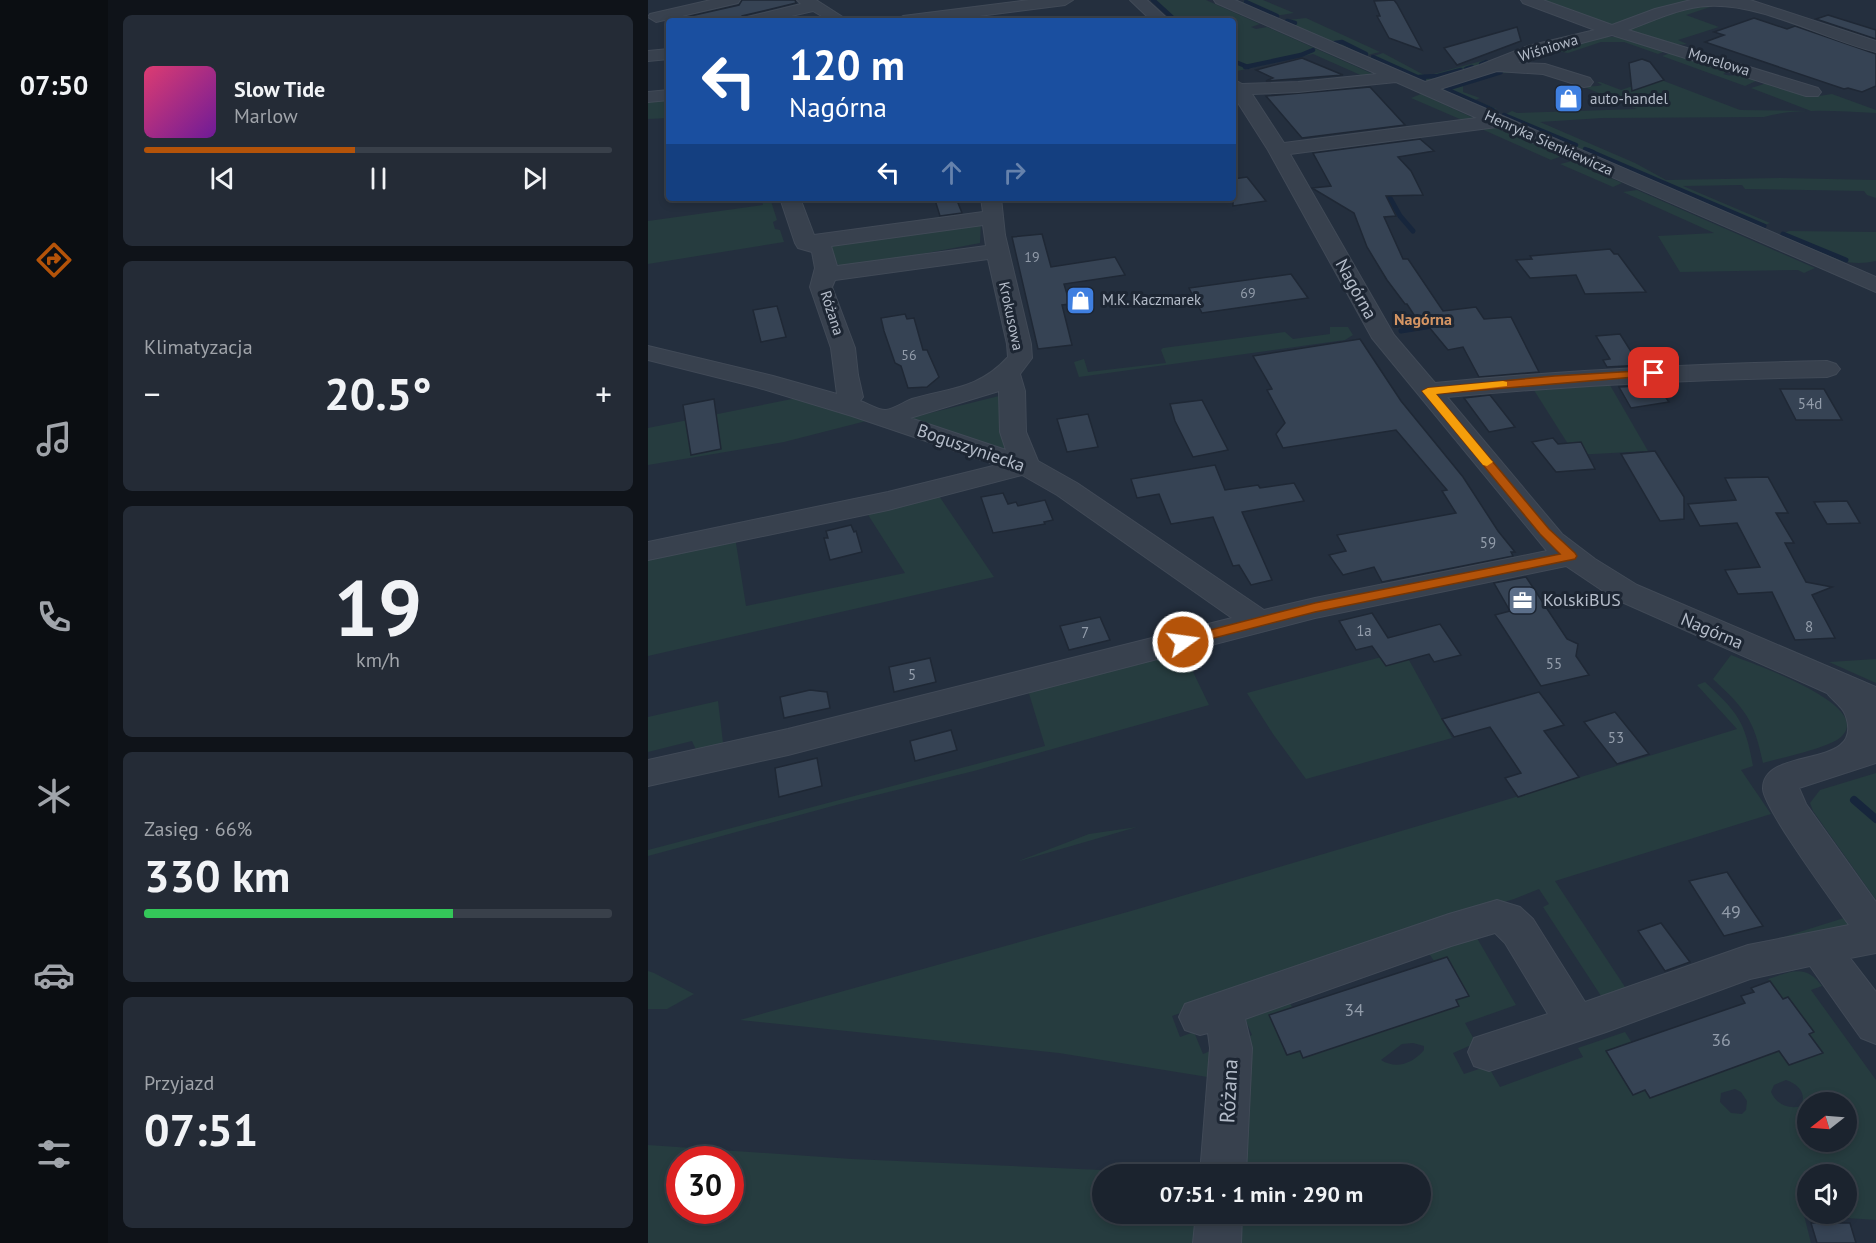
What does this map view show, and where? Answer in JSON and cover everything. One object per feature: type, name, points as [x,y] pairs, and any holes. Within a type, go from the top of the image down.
[{"type":"street","points":[[652,0],[652,21]]},
{"type":"street","points":[[669,0],[690,16]]},
{"type":"street","points":[[675,18],[690,16],[732,0]]},
{"type":"street","points":[[926,18],[1065,0]]},
{"type":"street","points":[[1138,0],[1158,18]]},
{"type":"street","name":"Henryka Sienkiewicza","points":[[1222,0],[1876,285]]},
{"type":"street","name":"Morelowa","points":[[1529,0],[1611,33],[1705,57],[1812,92]]},
{"type":"street","name":"Wiśniowa","points":[[1424,88],[1486,69],[1534,50],[1611,33],[1674,8],[1702,1],[1740,2],[1876,47]]},
{"type":"street","points":[[761,18],[813,5],[836,18]]},
{"type":"street","points":[[648,56],[666,54]]},
{"type":"street","name":"Wiśniowa","points":[[1486,69],[1539,68],[1584,82]]},
{"type":"street","points":[[1236,87],[1298,87],[1398,77]]},
{"type":"street","name":"Nagórna","points":[[1236,87],[1278,150],[1384,338],[1544,531],[1570,556],[1601,578],[1641,600],[1876,701]]},
{"type":"street","points":[[648,97],[666,95]]},
{"type":"street","points":[[1278,150],[1499,121]]},
{"type":"street","name":"Różana","points":[[791,201],[806,243],[821,248],[826,257],[826,274],[821,287],[843,348],[845,375],[850,397],[844,405]]},
{"type":"street","points":[[806,243],[992,208]]},
{"type":"street","name":"Krokusowa","points":[[888,420],[902,410],[985,388],[1007,374],[1020,358],[1019,344],[994,235],[992,208]]},
{"type":"street","points":[[826,274],[997,251]]},
{"type":"street","name":"Boguszyniecka","points":[[648,353],[724,370],[844,405],[1026,466],[1067,489],[1259,622]]},
{"type":"street","points":[[1428,391],[1554,379],[1652,373],[1827,369]]},
{"type":"street","points":[[648,551],[888,501],[1026,466],[1012,432],[1012,391],[1007,374]]},
{"type":"street","points":[[648,773],[810,736],[1259,622],[1570,556]]},
{"type":"street","name":"Nagórna","points":[[1833,682],[1849,693],[1860,706],[1869,728],[1868,740],[1862,755],[1786,777],[1783,780],[1781,791],[1793,814],[1876,934]]},
{"type":"street","name":"Różana","points":[[1224,1164],[1231,1048],[1228,1028],[1210,1013],[1459,926],[1497,916],[1506,918],[1519,932],[1575,1022]]},
{"type":"street","points":[[1489,1052],[1575,1022],[1606,1014],[1748,962],[1876,934]]},
{"type":"street","points":[[1819,948],[1876,1025]]},
{"type":"street","points":[[1217,1243],[1218,1224]]},
{"type":"green space","points":[[1156,0],[1206,0],[1260,24],[1251,27],[1256,29],[1267,27],[1375,75],[1365,77],[1313,54],[1236,71],[1236,18],[1175,18]]},
{"type":"green space","points":[[1246,0],[1263,0],[1294,13],[1269,17],[1241,3]]},
{"type":"green space","points":[[1533,0],[1701,0],[1610,28]]},
{"type":"green space","points":[[1705,2],[1733,3],[1752,11],[1734,6],[1716,5],[1686,15],[1719,27],[1678,40],[1687,44],[1681,45],[1654,41],[1624,30],[1657,15]]},
{"type":"green space","points":[[1306,18],[1380,52],[1363,56],[1283,23],[1288,20]]},
{"type":"green space","points":[[1600,37],[1624,37],[1666,51],[1658,54],[1624,42],[1601,42],[1568,53],[1548,49]]},
{"type":"green space","points":[[1383,53],[1426,76],[1485,60],[1490,62],[1426,82],[1368,58]]},
{"type":"green space","points":[[1671,53],[1732,69],[1723,74],[1743,76],[1756,81],[1745,86],[1662,56]]},
{"type":"green space","points":[[1508,69],[1542,70],[1547,71],[1554,73],[1587,86],[1602,85],[1597,82],[1600,82],[1621,90],[1656,78],[1740,110],[1811,111],[1764,117],[1602,118],[1540,122],[1635,163],[1666,180],[1781,178],[1876,180],[1876,198],[1867,195],[1864,191],[1745,189],[1742,185],[1683,186],[1770,223],[1762,226],[1765,228],[1760,228],[1529,130],[1502,116],[1512,111],[1517,113],[1637,109],[1546,71],[1503,73],[1463,86],[1463,92],[1480,98],[1475,100],[1497,109],[1484,109],[1468,104],[1443,90],[1443,86],[1450,83]]},
{"type":"green space","points":[[1764,84],[1779,84],[1819,96],[1832,94],[1876,110],[1876,113],[1834,111],[1811,111],[1751,88]]},
{"type":"green space","points":[[1421,94],[1478,120],[1469,123],[1411,98]]},
{"type":"green space","points":[[666,96],[666,118],[648,119],[648,99]]},
{"type":"green space","points":[[1493,126],[1562,156],[1551,160],[1477,127]]},
{"type":"green space","points":[[1572,161],[1622,183],[1613,187],[1560,164]]},
{"type":"green space","points":[[1637,190],[1815,268],[1804,273],[1798,270],[1680,272],[1658,236],[1714,233],[1623,192]]},
{"type":"green space","points":[[762,201],[771,201],[777,220],[773,222],[775,229],[780,230],[784,242],[648,264],[648,221],[763,205]]},
{"type":"green space","points":[[981,221],[980,243],[911,256],[896,262],[841,266],[834,262],[824,246]]},
{"type":"green space","points":[[1789,231],[1876,232],[1876,261],[1850,262],[1826,257],[1779,235],[1782,236]]},
{"type":"green space","points":[[1330,327],[1348,327],[1353,335],[1345,340],[1079,377],[1074,362],[1084,359],[1088,372],[1166,363],[1161,350],[1163,348],[1285,332],[1293,339],[1330,334]]},
{"type":"green space","points":[[1607,380],[1648,451],[1575,455],[1532,387]]},
{"type":"green space","points":[[1003,395],[1014,454],[906,419]]},
{"type":"green space","points":[[797,398],[874,419],[784,442],[648,465],[648,428]]},
{"type":"green space","points":[[937,493],[994,577],[648,656],[648,555],[735,537],[746,606],[905,573],[865,510]]},
{"type":"green space","points":[[1181,647],[1209,705],[974,771],[840,804],[648,856],[648,850],[1045,746],[1027,687]]},
{"type":"green space","points":[[1404,651],[1452,738],[1306,779],[1247,693]]},
{"type":"green space","points":[[1731,655],[1783,676],[1827,699],[1841,712],[1847,725],[1841,737],[1816,749],[1763,763],[1756,736],[1747,716],[1713,679]]},
{"type":"green space","points":[[1876,659],[1876,683],[1829,662]]},
{"type":"green space","points":[[1705,682],[1733,710],[1743,728],[1753,766],[1741,770],[1771,814],[1555,881],[1625,987],[1844,918],[1851,929],[1605,1002],[1543,907],[1549,904],[1539,889],[1361,947],[1172,1016],[1180,1037],[1194,1032],[1203,1054],[1220,1047],[1220,1079],[1059,1053],[740,1020],[1131,911],[1737,729],[1697,685]]},
{"type":"green space","points":[[718,701],[724,751],[698,754],[692,741],[648,752],[648,717]]},
{"type":"green space","points":[[1876,773],[1876,900],[1813,811],[1810,803],[1820,790]]},
{"type":"green space","points":[[1137,827],[1016,862],[1089,834]]},
{"type":"green space","points":[[1474,933],[1516,1005],[1465,1023],[1476,1043],[1453,1053],[1464,1074],[1488,1066],[1500,1087],[1583,1057],[1578,1048],[1625,1032],[1632,1043],[1606,1051],[1633,1095],[1645,1090],[1650,1098],[1716,1074],[1734,1059],[1738,1066],[1809,1034],[1788,998],[1783,999],[1768,979],[1798,971],[1810,975],[1822,986],[1811,990],[1876,1080],[1876,1220],[1857,1219],[1857,1164],[1797,1164],[1797,1224],[1806,1224],[1811,1243],[1231,1243],[1232,1224],[1431,1224],[1431,1164],[1235,1164],[1240,1040],[1252,1035],[1243,1014],[1287,997],[1292,1007],[1270,1015],[1286,1055],[1300,1051],[1303,1058],[1339,1046],[1348,1035],[1351,1042],[1468,995],[1448,957],[1434,961],[1426,949]],"holes":[[[1413,1043],[1424,1046],[1424,1050],[1410,1062],[1399,1065],[1381,1060],[1402,1044]],[[1735,1089],[1741,1092],[1747,1101],[1746,1110],[1742,1114],[1731,1113],[1720,1102],[1721,1093]]]},
{"type":"green space","points":[[648,971],[694,994],[667,1009],[648,1009]]},
{"type":"green space","points":[[648,1145],[666,1146],[666,1224],[744,1224],[744,1152],[852,1159],[1092,1170],[1092,1224],[1208,1224],[1207,1243],[648,1243]]},
{"type":"building","points":[[742,0],[795,0],[796,3],[741,18],[686,18],[739,5]]},
{"type":"building","points":[[1394,0],[1422,50],[1389,38],[1377,16],[1380,16],[1374,1]]},
{"type":"building","points":[[1828,15],[1876,30],[1876,39],[1816,19]]},
{"type":"building","points":[[1754,18],[1787,29],[1795,26],[1876,54],[1876,86],[1862,92],[1844,89],[1705,42],[1724,35],[1714,32]]},
{"type":"building","points":[[1517,27],[1521,41],[1457,65],[1444,48]]},
{"type":"building","points":[[1302,58],[1343,75],[1266,81],[1273,78],[1256,70]]},
{"type":"building","points":[[1642,59],[1650,62],[1664,80],[1632,91],[1629,63]]},
{"type":"building","points":[[1370,87],[1405,125],[1302,138],[1266,96]]},
{"type":"building","points":[[1420,139],[1434,151],[1398,157],[1411,171],[1423,195],[1386,196],[1396,216],[1384,217],[1403,259],[1408,259],[1443,311],[1476,307],[1484,319],[1511,317],[1539,372],[1479,377],[1463,347],[1448,350],[1424,321],[1418,321],[1405,304],[1367,247],[1354,213],[1312,188],[1331,186],[1313,153]]},
{"type":"building","points":[[1247,177],[1266,201],[1233,206],[1233,201],[1236,201],[1236,179]]},
{"type":"building","points":[[935,201],[957,201],[962,213],[940,216]]},
{"type":"building","points":[[1042,234],[1051,267],[1115,257],[1125,275],[1064,284],[1070,304],[1062,305],[1072,345],[1038,349],[1012,237]]},
{"type":"building","points":[[1610,249],[1614,254],[1618,254],[1646,292],[1585,294],[1576,275],[1530,278],[1516,260],[1532,259],[1530,256]]},
{"type":"building","points":[[1291,274],[1308,298],[1202,313],[1189,288]]},
{"type":"building","points":[[777,306],[786,337],[761,342],[753,310]]},
{"type":"building","points":[[905,314],[907,319],[914,318],[923,350],[927,350],[939,377],[927,387],[908,388],[901,366],[895,363],[884,331],[881,318]]},
{"type":"building","points":[[1620,334],[1635,358],[1639,357],[1644,365],[1607,367],[1603,360],[1610,359],[1596,336]]},
{"type":"building","points":[[1360,339],[1401,401],[1463,477],[1498,531],[1515,552],[1511,552],[1513,556],[1382,582],[1374,567],[1343,575],[1329,555],[1346,551],[1337,535],[1456,513],[1442,491],[1447,490],[1396,430],[1283,448],[1276,434],[1285,423],[1267,390],[1272,389],[1253,356]]},
{"type":"building","points":[[1657,385],[1669,402],[1631,408],[1619,387]]},
{"type":"building","points":[[1780,389],[1824,389],[1842,420],[1796,420]]},
{"type":"building","points":[[1490,395],[1515,427],[1489,432],[1464,398]]},
{"type":"building","points":[[714,399],[721,449],[691,455],[683,405]]},
{"type":"building","points":[[1202,400],[1228,450],[1193,457],[1175,421],[1170,404]]},
{"type":"building","points":[[1088,414],[1098,447],[1067,452],[1057,419]]},
{"type":"building","points":[[1553,438],[1558,444],[1581,442],[1595,469],[1556,472],[1532,442]]},
{"type":"building","points":[[1655,451],[1684,497],[1684,519],[1660,521],[1621,454]]},
{"type":"building","points":[[1215,465],[1225,490],[1294,483],[1304,501],[1242,512],[1272,580],[1251,585],[1239,565],[1233,566],[1213,517],[1171,524],[1159,494],[1137,498],[1131,479]]},
{"type":"building","points":[[1768,477],[1788,513],[1776,513],[1794,543],[1785,543],[1806,582],[1832,587],[1812,595],[1835,638],[1795,640],[1772,592],[1738,594],[1725,570],[1760,567],[1737,523],[1700,526],[1688,504],[1736,500],[1725,478]]},
{"type":"building","points":[[1003,493],[1008,504],[1016,502],[1018,506],[1045,500],[1053,520],[1044,522],[1045,524],[993,533],[981,497]]},
{"type":"building","points":[[1847,501],[1860,523],[1827,524],[1814,502]]},
{"type":"building","points":[[851,525],[854,532],[856,531],[862,552],[830,560],[824,538],[828,538],[826,531]]},
{"type":"building","points":[[1526,577],[1567,639],[1578,644],[1576,656],[1589,675],[1541,686],[1495,615],[1510,611],[1494,583]]},
{"type":"building","points":[[1372,613],[1388,638],[1440,624],[1461,655],[1434,662],[1429,654],[1386,666],[1372,646],[1356,650],[1339,621]]},
{"type":"building","points":[[1100,617],[1110,640],[1069,650],[1060,626]]},
{"type":"building","points":[[930,658],[936,682],[894,692],[889,667]]},
{"type":"building","points":[[810,690],[827,692],[830,708],[784,718],[780,697]]},
{"type":"building","points":[[1539,692],[1564,725],[1544,731],[1579,777],[1518,797],[1505,778],[1521,773],[1490,727],[1454,737],[1442,719]]},
{"type":"building","points":[[1615,712],[1649,754],[1617,764],[1584,722]]},
{"type":"building","points":[[951,730],[957,750],[915,761],[910,741]]},
{"type":"building","points":[[817,758],[822,786],[779,797],[775,768]]},
{"type":"building","points":[[1727,872],[1763,926],[1724,936],[1689,881]]},
{"type":"building","points":[[1661,923],[1690,962],[1665,971],[1638,931]]},
{"type":"building","points":[[1447,957],[1469,996],[1456,1000],[1459,1006],[1303,1058],[1300,1051],[1287,1055],[1269,1015]]},
{"type":"building","points":[[1770,981],[1783,999],[1788,997],[1814,1032],[1809,1034],[1823,1053],[1789,1065],[1779,1051],[1650,1098],[1645,1090],[1633,1095],[1606,1051],[1745,1003],[1741,996],[1754,992],[1751,988]]},
{"type":"building","points":[[1811,1224],[1850,1224],[1856,1243],[1817,1243]]},
{"type":"waterway","points":[[1153,0],[1173,18]]},
{"type":"waterway","points":[[1246,2],[1277,16]]},
{"type":"waterway","points":[[1287,21],[1295,23]]},
{"type":"waterway","points":[[1335,43],[1342,42],[1366,54]]},
{"type":"waterway","points":[[1247,67],[1301,55],[1313,50]]},
{"type":"waterway","points":[[1373,57],[1424,80]]},
{"type":"waterway","points":[[1236,62],[1247,67]]},
{"type":"waterway","points":[[1481,64],[1486,62]]},
{"type":"waterway","points":[[1466,69],[1472,67]]},
{"type":"waterway","points":[[1419,77],[1438,76],[1461,70]]},
{"type":"waterway","points":[[1493,110],[1446,89],[1501,72]]},
{"type":"waterway","points":[[1504,115],[1576,145]]},
{"type":"waterway","points":[[1585,149],[1593,152]]},
{"type":"waterway","points":[[1589,151],[1764,226]]},
{"type":"waterway","points":[[1390,198],[1400,216],[1413,231]]},
{"type":"waterway","points":[[1783,234],[1846,260]]},
{"type":"waterway","points":[[1401,331],[1438,325]]},
{"type":"waterway","points":[[1854,800],[1876,819]]},
{"type":"slow traffic","points":[[1487,462],[1428,391],[1503,384]]},
{"type":"place","name":"auto-handel","points":[[1569,99]]},
{"type":"place","name":"M.K. Kaczmarek","points":[[1081,300]]},
{"type":"place","name":"KolskiBUS","points":[[1522,600]]},
{"type":"district","name":"Nagórna","points":[[1423,319]]},
{"type":"route","points":[[1183,642],[1315,608],[1570,556],[1544,531],[1428,391],[1554,379],[1654,373]]}]
